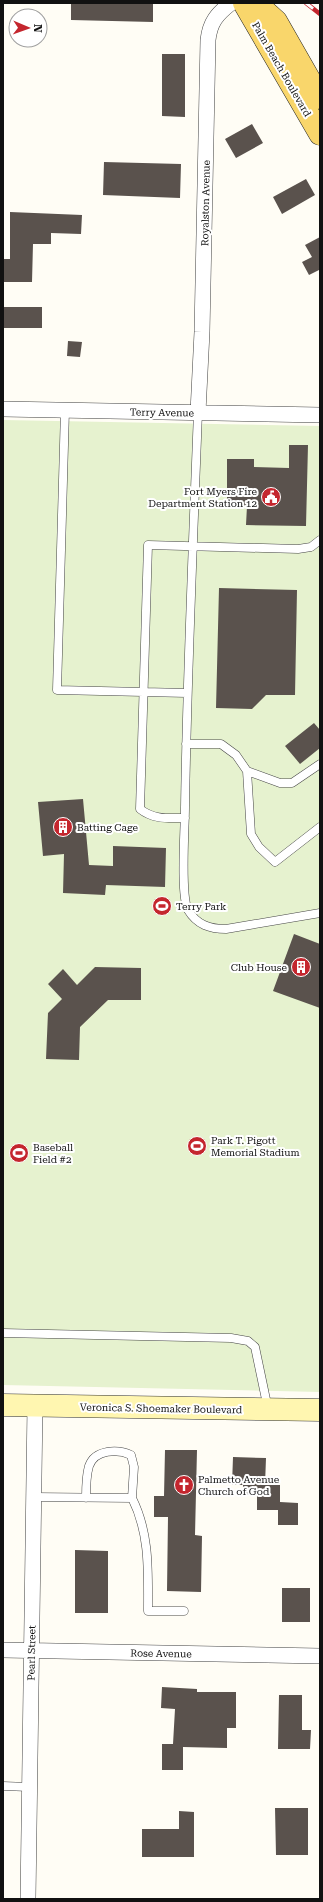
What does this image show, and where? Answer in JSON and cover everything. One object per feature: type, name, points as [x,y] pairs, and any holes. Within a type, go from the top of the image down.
[{"type":"main road","name":"Palm Beach Boulevard","points":[[244,3],[320,134]]},
{"type":"main road","points":[[256,3],[276,21],[320,98]]},
{"type":"main road","points":[[276,3],[320,81]]},
{"type":"street","name":"Royalston Avenue","points":[[198,412],[202,332],[208,40],[209,29],[214,18],[231,3]]},
{"type":"street","name":"Terry Avenue","points":[[3,409],[320,415]]},
{"type":"street","name":"Veronica S. Shoemaker Boulevard","points":[[3,1405],[320,1410]]},
{"type":"street","name":"Pearl Street","points":[[28,1899],[35,1406]]},
{"type":"street","name":"Rose Avenue","points":[[3,1650],[320,1656]]},
{"type":"lane","points":[[65,410],[57,690],[187,693]]},
{"type":"lane","points":[[198,412],[187,693],[185,893],[188,909],[197,922],[210,929],[226,929],[320,913]]},
{"type":"lane","points":[[185,818],[161,818],[148,815],[140,809],[148,545],[298,548],[311,547],[320,540]]},
{"type":"lane","points":[[186,744],[221,744],[236,755],[247,771],[251,834],[259,847],[275,862],[320,827]]},
{"type":"lane","points":[[247,771],[280,783],[292,783],[320,764]]},
{"type":"lane","points":[[3,1333],[231,1338],[248,1341],[255,1347],[269,1410]]},
{"type":"lane","points":[[86,1498],[86,1480],[89,1464],[98,1454],[107,1452],[123,1452],[131,1455],[134,1467],[132,1498],[141,1515],[145,1532],[148,1576],[148,1611],[184,1611]]},
{"type":"lane","points":[[34,1497],[132,1498]]},
{"type":"lane","points":[[3,1786],[29,1787]]},
{"type":"green space","name":"Terry Park","points":[[3,420],[320,426],[320,1392],[3,1385]]},
{"type":"building","points":[[71,3],[153,3],[153,22],[71,20]]},
{"type":"building","points":[[162,54],[185,54],[185,117],[162,116]]},
{"type":"building","points":[[252,124],[263,143],[236,158],[225,139]]},
{"type":"building","points":[[104,162],[181,164],[180,198],[103,195]]},
{"type":"building","points":[[306,179],[315,195],[282,214],[273,197]]},
{"type":"building","points":[[10,212],[82,215],[81,234],[51,233],[51,244],[33,244],[32,282],[3,282],[3,259],[10,259]]},
{"type":"building","points":[[320,237],[320,272],[319,270],[309,275],[302,262],[312,257],[305,245]]},
{"type":"building","points":[[3,307],[42,307],[42,328],[3,328]]},
{"type":"building","points":[[68,341],[82,342],[80,357],[67,356]]},
{"type":"building","points":[[289,445],[308,445],[306,526],[246,525],[247,506],[227,505],[227,459],[254,459],[254,467],[289,468]]},
{"type":"building","points":[[219,588],[297,590],[295,695],[266,695],[252,709],[216,708]]},
{"type":"building","points":[[314,723],[320,730],[320,748],[300,764],[285,746]]},
{"type":"building","points":[[83,799],[89,865],[113,866],[113,846],[166,848],[165,887],[106,885],[105,895],[63,893],[64,854],[43,856],[38,802]]},
{"type":"building","name":"Club House","points":[[294,934],[320,944],[320,1008],[273,991]]},
{"type":"building","points":[[95,967],[141,968],[141,1000],[108,1000],[80,1027],[79,1060],[46,1059],[48,1013],[62,999],[48,984],[63,969],[77,985]]},
{"type":"building","points":[[165,1450],[197,1450],[195,1535],[202,1536],[201,1592],[167,1591],[168,1517],[154,1517],[154,1496],[164,1496]]},
{"type":"building","points":[[233,1457],[266,1458],[265,1485],[280,1485],[280,1502],[298,1503],[298,1525],[278,1525],[278,1510],[257,1510],[257,1495],[243,1495],[243,1485],[232,1485]]},
{"type":"building","points":[[75,1550],[108,1551],[108,1613],[75,1613]]},
{"type":"building","points":[[282,1588],[310,1588],[310,1622],[282,1622]]},
{"type":"building","points":[[162,1687],[197,1689],[197,1692],[236,1692],[236,1728],[227,1728],[227,1748],[183,1747],[183,1770],[162,1770],[162,1744],[173,1744],[175,1709],[161,1708]]},
{"type":"building","points":[[279,1695],[302,1695],[302,1730],[311,1730],[310,1749],[278,1749]]},
{"type":"building","points":[[275,1808],[308,1808],[308,1855],[276,1855]]},
{"type":"building","points":[[179,1811],[194,1812],[194,1857],[142,1857],[142,1829],[179,1829]]},
{"type":"railway","points":[[306,3],[320,14]]},
{"type":"place","name":"Fort Myers Fire Department Station 12","points":[[271,497]]},
{"type":"place","name":"Batting Cage","points":[[63,827]]},
{"type":"place","name":"Terry Park","points":[[162,906]]},
{"type":"place","name":"Club House","points":[[301,967]]},
{"type":"place","name":"Park T. Pigott Memorial Stadium","points":[[197,1146]]},
{"type":"place","name":"Baseball Field #2","points":[[19,1153]]},
{"type":"place","name":"Palmetto Avenue Church of God","points":[[184,1485]]}]
